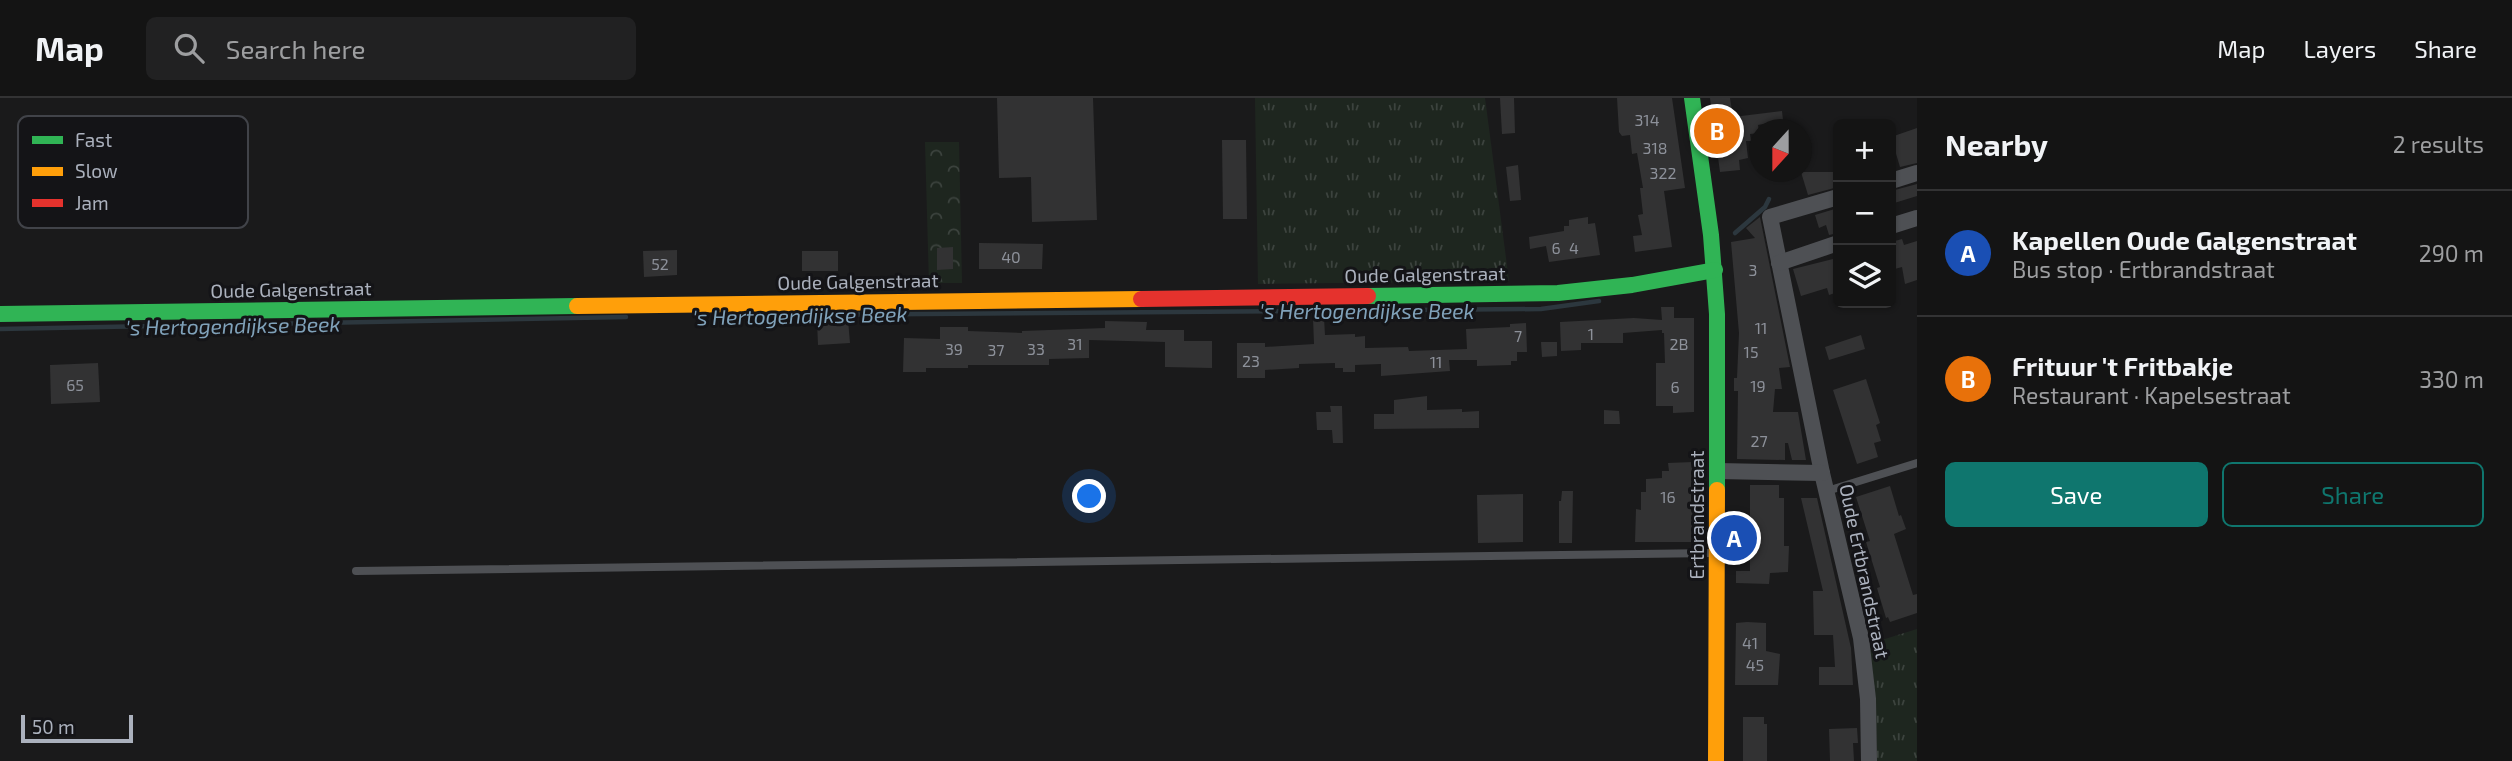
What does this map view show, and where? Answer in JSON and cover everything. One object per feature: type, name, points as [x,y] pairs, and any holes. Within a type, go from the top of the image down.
[{"type":"street","name":"Ertbrandstraat","points":[[1692,98],[1715,270],[1718,363],[1716,761]]},
{"type":"street","points":[[1896,179],[1917,173]]},
{"type":"street","name":"Oude Ertbrandstraat","points":[[1833,199],[1770,218],[1822,473],[1861,638],[1869,708],[1869,761]]},
{"type":"street","points":[[1896,224],[1917,218]]},
{"type":"street","points":[[1779,262],[1833,245]]},
{"type":"street","name":"Oude Galgenstraat","points":[[0,314],[1558,293],[1632,285],[1715,270]]},
{"type":"street","name":"Oude Ertbrandstraat","points":[[1718,471],[1822,473]]},
{"type":"lane","points":[[1827,491],[1917,463]]},
{"type":"lane","points":[[356,571],[1717,553]]},
{"type":"green space","points":[[1255,98],[1485,98],[1509,281],[1258,284]]},
{"type":"green space","points":[[925,142],[959,142],[962,283],[929,283]]},
{"type":"green space","points":[[1917,629],[1917,761],[1877,761],[1875,691],[1869,644]]},
{"type":"building","points":[[997,98],[1093,98],[1097,220],[1032,222],[1031,177],[999,178]]},
{"type":"building","points":[[1500,98],[1514,98],[1515,133],[1502,134]]},
{"type":"building","points":[[1617,98],[1672,98],[1685,188],[1664,191],[1672,247],[1635,252],[1633,236],[1642,235],[1638,215],[1643,214],[1640,188],[1643,188],[1637,153],[1632,154],[1630,135],[1622,136],[1619,132]]},
{"type":"building","points":[[1710,98],[1730,98],[1733,117],[1782,111],[1783,119],[1749,119],[1749,141],[1746,141],[1748,158],[1739,160],[1740,170],[1720,172]]},
{"type":"building","points":[[1917,128],[1917,163],[1900,167],[1896,154],[1896,135]]},
{"type":"building","points":[[1222,140],[1246,140],[1247,219],[1223,219]]},
{"type":"building","points":[[1518,165],[1521,200],[1510,201],[1506,167]]},
{"type":"building","points":[[1812,172],[1833,172],[1833,188],[1808,195],[1804,182],[1812,182]]},
{"type":"building","points":[[1917,184],[1917,196],[1896,202],[1896,190]]},
{"type":"building","points":[[1833,210],[1833,234],[1829,235],[1826,225],[1819,228],[1815,215]]},
{"type":"building","points":[[1588,217],[1588,224],[1595,223],[1600,255],[1549,262],[1546,246],[1530,249],[1529,237],[1564,231],[1564,226],[1569,226],[1569,220]]},
{"type":"building","points":[[1760,217],[1790,367],[1779,368],[1782,389],[1775,389],[1773,412],[1798,412],[1806,460],[1792,460],[1788,443],[1785,443],[1785,460],[1737,459],[1738,391],[1734,391],[1734,378],[1737,378],[1739,333],[1731,242],[1755,238],[1746,228]]},
{"type":"building","points":[[1902,239],[1904,245],[1917,241],[1917,280],[1905,284],[1902,267],[1896,269],[1896,241]]},
{"type":"building","points":[[979,243],[1043,244],[1042,269],[979,269]]},
{"type":"building","points":[[953,247],[953,269],[937,270],[937,248]]},
{"type":"building","points":[[677,250],[677,275],[644,277],[643,251]]},
{"type":"building","points":[[802,251],[838,251],[838,271],[802,271]]},
{"type":"building","points":[[1833,259],[1833,294],[1829,295],[1827,288],[1801,296],[1793,269]]},
{"type":"building","points":[[1661,307],[1674,307],[1674,318],[1694,318],[1694,412],[1673,413],[1673,406],[1656,406],[1656,363],[1665,363],[1662,330],[1623,333],[1623,343],[1581,343],[1581,350],[1561,351],[1560,322],[1634,318],[1662,320]]},
{"type":"building","points":[[1313,318],[1324,318],[1325,335],[1355,334],[1355,337],[1365,336],[1365,348],[1408,347],[1409,351],[1467,349],[1466,329],[1510,327],[1510,324],[1526,323],[1527,352],[1517,352],[1517,361],[1511,361],[1511,365],[1477,366],[1477,360],[1449,360],[1450,371],[1381,376],[1381,364],[1355,365],[1355,372],[1343,372],[1343,368],[1335,368],[1335,363],[1299,364],[1299,368],[1265,370],[1265,378],[1237,378],[1237,343],[1265,343],[1265,347],[1314,344]]},
{"type":"building","points":[[848,320],[850,343],[818,345],[817,321]]},
{"type":"building","points":[[1105,321],[1147,322],[1146,330],[1184,330],[1184,341],[1212,341],[1212,368],[1165,367],[1165,342],[1089,340],[1089,358],[1049,359],[1049,365],[968,365],[968,368],[926,368],[926,372],[903,372],[904,338],[940,339],[940,327],[1022,333],[1105,328]]},
{"type":"building","points":[[1861,335],[1865,349],[1829,360],[1825,347]]},
{"type":"building","points":[[1541,342],[1557,342],[1557,356],[1542,357]]},
{"type":"building","points":[[98,363],[100,402],[51,404],[50,365]]},
{"type":"building","points":[[1866,379],[1880,423],[1876,425],[1881,441],[1874,443],[1878,457],[1857,464],[1833,390]]},
{"type":"building","points":[[1427,396],[1427,410],[1479,411],[1479,428],[1374,429],[1374,414],[1394,414],[1394,400]]},
{"type":"building","points":[[1330,406],[1342,406],[1343,443],[1333,443],[1332,430],[1317,430],[1316,412],[1331,412]]},
{"type":"building","points":[[1604,410],[1619,411],[1620,424],[1604,424]]},
{"type":"building","points":[[1693,462],[1694,542],[1635,542],[1636,509],[1641,510],[1641,492],[1646,492],[1646,479],[1662,478],[1662,471],[1669,471],[1668,463]]},
{"type":"building","points":[[1750,485],[1779,485],[1779,498],[1784,498],[1784,546],[1789,546],[1788,572],[1770,573],[1769,584],[1736,583],[1736,571],[1750,571]]},
{"type":"building","points":[[1890,486],[1906,529],[1894,534],[1913,595],[1917,594],[1917,613],[1890,622],[1888,617],[1886,618],[1877,588],[1880,587],[1866,542],[1870,541],[1856,497]]},
{"type":"building","points":[[1562,491],[1573,491],[1572,543],[1559,543],[1559,501]]},
{"type":"building","points":[[1523,494],[1523,542],[1478,543],[1477,495]]},
{"type":"building","points":[[1801,498],[1817,498],[1851,648],[1853,685],[1819,685],[1819,667],[1835,667],[1833,635],[1814,635],[1813,591],[1823,591]]},
{"type":"building","points":[[1736,623],[1766,623],[1766,651],[1780,654],[1778,685],[1735,685]]},
{"type":"building","points":[[1743,717],[1764,717],[1764,724],[1767,724],[1767,761],[1743,761]]},
{"type":"building","points":[[1857,728],[1858,743],[1853,743],[1854,761],[1830,761],[1829,729]]},
{"type":"waterway","name":"'s Hertogendijkse Beek","points":[[1735,233],[1765,207],[1769,199]]},
{"type":"waterway","name":"'s Hertogendijkse Beek","points":[[799,315],[1541,309],[1599,301]]},
{"type":"waterway","name":"'s Hertogendijkse Beek","points":[[0,329],[626,317]]},
{"type":"traffic: fast","points":[[1692,98],[1711,235],[1717,314],[1717,490]]},
{"type":"traffic: fast","points":[[1368,296],[1558,293],[1632,285],[1715,270]]},
{"type":"traffic: fast","points":[[0,314],[577,306]]},
{"type":"traffic: slow","points":[[577,306],[1141,299]]},
{"type":"traffic: slow","points":[[1716,761],[1717,490]]},
{"type":"traffic: jam","points":[[1141,299],[1368,296]]},
{"type":"place","name":"Frituur 't Fritbakje","points":[[1717,131]]},
{"type":"place","name":"Kapellen Oude Galgenstraat","points":[[1734,538]]}]
